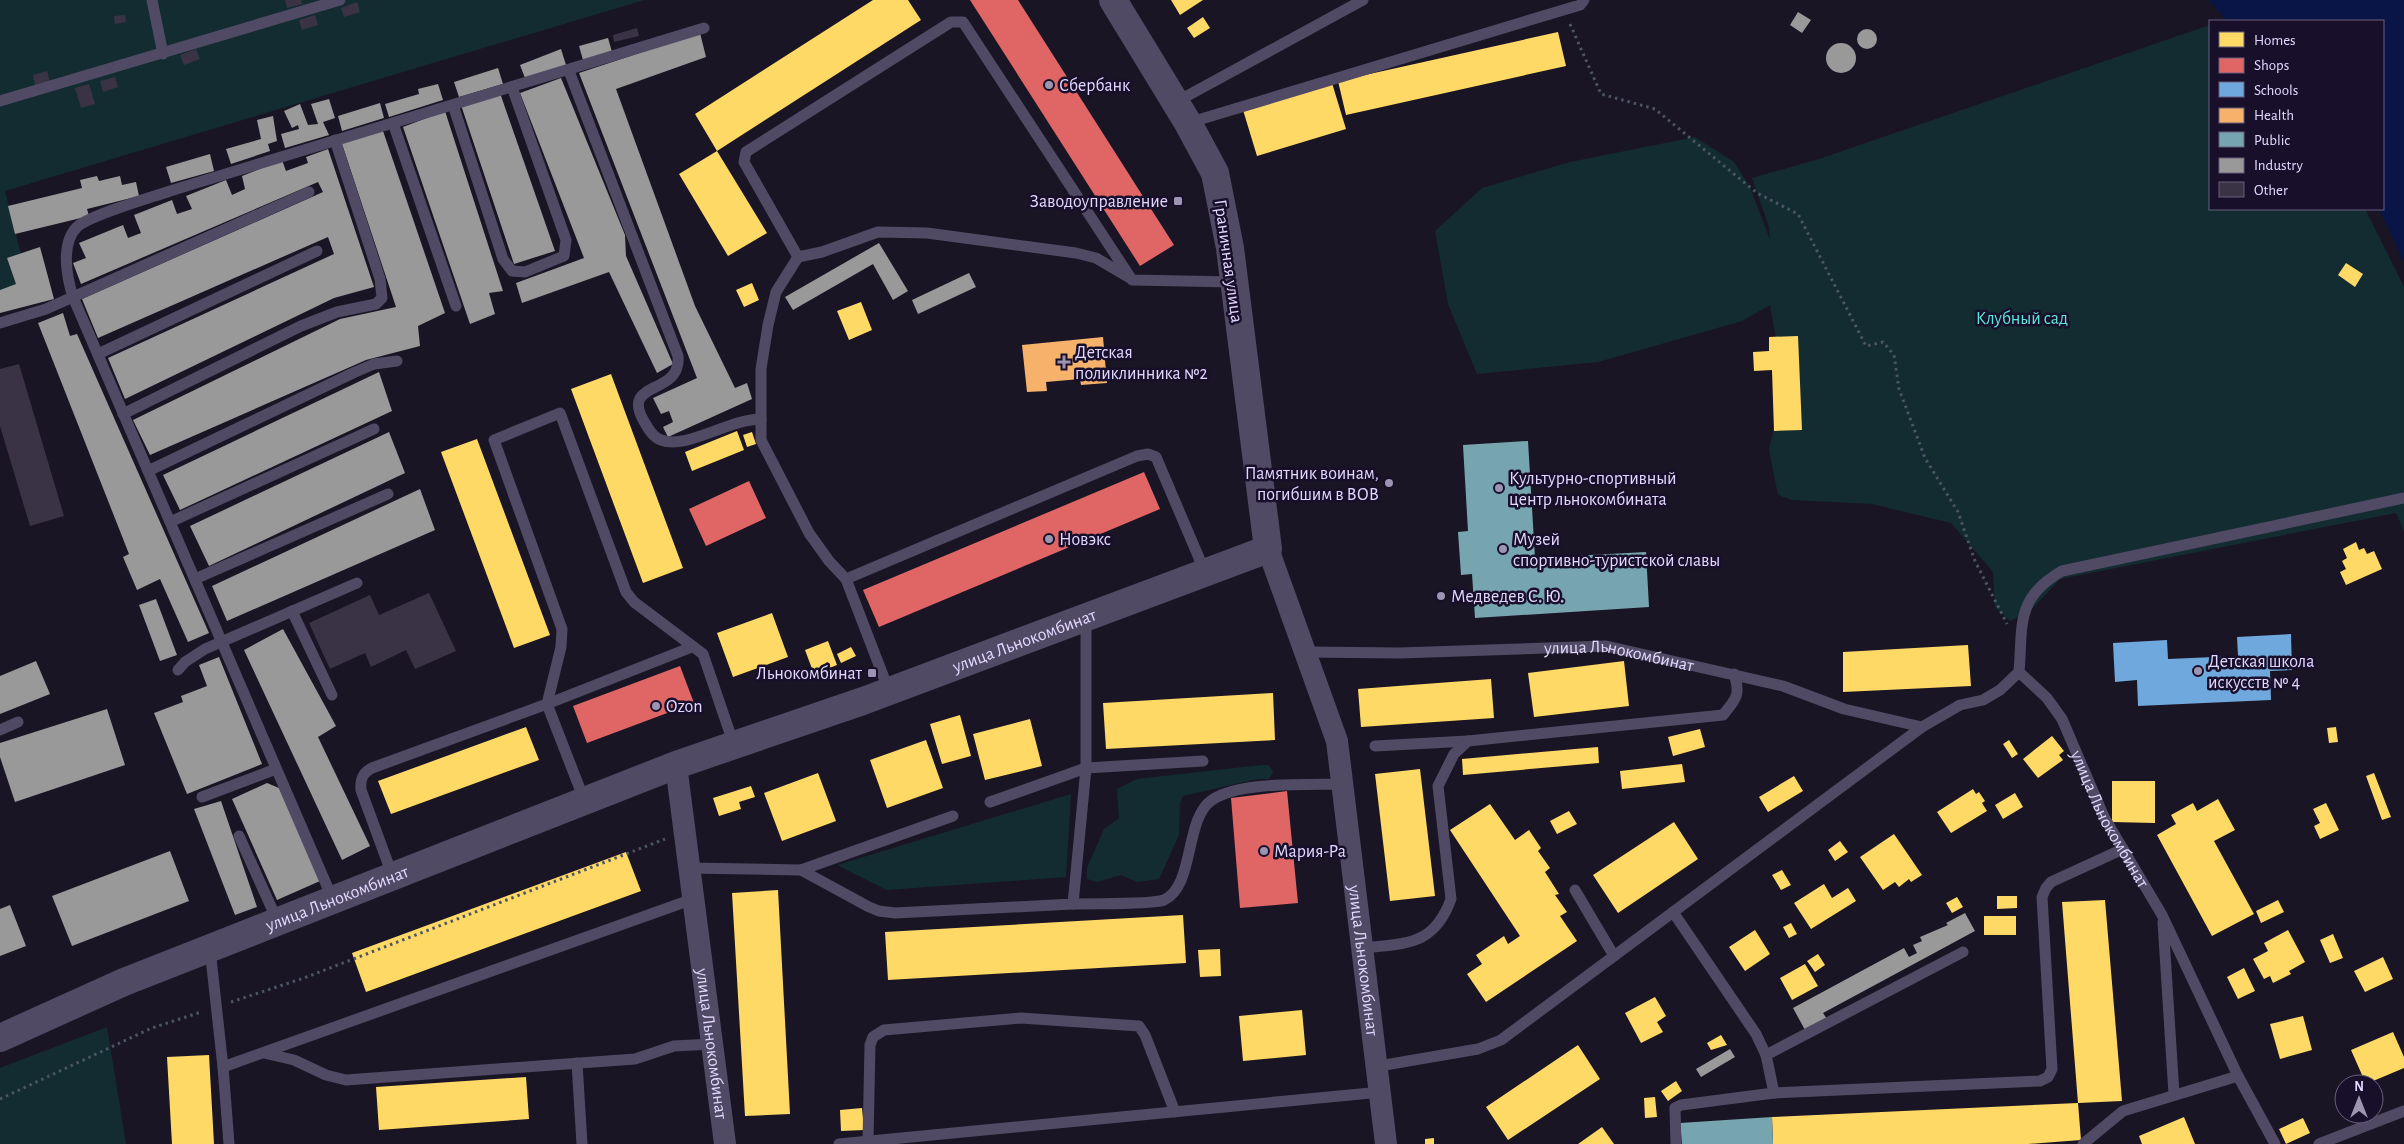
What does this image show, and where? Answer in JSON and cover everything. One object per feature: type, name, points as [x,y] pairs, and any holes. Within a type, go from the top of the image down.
[{"type":"street","name":"Граничная улица","points":[[1113,0],[1182,113],[1215,173],[1230,248],[1268,549]]},
{"type":"street","name":"улица Льнокомбинат","points":[[0,1038],[124,982],[676,765],[889,691],[1268,549],[1337,741],[1379,1066],[1386,1144]]},
{"type":"street","name":"улица Льнокомбинат","points":[[676,765],[725,1144]]},
{"type":"lane","points":[[152,0],[163,54]]},
{"type":"lane","points":[[0,101],[340,0]]},
{"type":"lane","points":[[1182,113],[1363,0]]},
{"type":"lane","points":[[1182,113],[1563,10],[1580,5],[1584,0]]},
{"type":"lane","points":[[798,257],[744,162],[746,152],[951,22],[957,21],[967,26],[1132,280]]},
{"type":"lane","points":[[332,900],[73,297],[67,273],[68,248],[72,234],[86,221],[170,191],[569,71],[704,28]]},
{"type":"lane","points":[[569,71],[678,356],[679,367],[676,374],[645,392],[641,397],[642,418],[652,433],[660,440],[672,442],[687,440],[740,420],[761,419]]},
{"type":"lane","points":[[453,105],[503,259],[512,271],[526,272],[564,256],[566,240],[512,87]]},
{"type":"lane","points":[[393,123],[456,306]]},
{"type":"lane","points":[[123,414],[300,326],[337,312],[376,304],[382,298],[380,279],[335,140]]},
{"type":"lane","points":[[0,323],[46,309],[308,192]]},
{"type":"lane","points":[[889,691],[846,579],[829,561],[809,533],[782,484],[761,440],[761,369],[776,292],[798,257],[822,252],[878,232],[927,233],[1076,253],[1096,258],[1132,280],[1234,282]]},
{"type":"lane","points":[[98,354],[317,251]]},
{"type":"lane","points":[[148,470],[353,373],[374,364],[397,361]]},
{"type":"lane","points":[[585,802],[546,704],[561,647],[562,629],[494,440],[560,413],[626,592],[634,602],[702,654],[734,745]]},
{"type":"lane","points":[[170,522],[374,429]]},
{"type":"lane","points":[[846,579],[1137,456],[1148,454],[1156,457],[1205,572]]},
{"type":"lane","points":[[195,580],[388,494]]},
{"type":"lane","points":[[1379,1066],[1478,1049],[1502,1040],[1922,727],[1960,705],[1983,700],[1992,695],[2019,672],[2024,609],[2039,586],[2062,570],[2404,498]]},
{"type":"lane","points":[[178,670],[193,656],[221,642],[357,583]]},
{"type":"lane","points":[[292,611],[332,695]]},
{"type":"lane","points":[[1073,904],[1086,768],[1086,617]]},
{"type":"lane","name":"улица Льнокомбинат","points":[[1306,652],[1400,653],[1606,646],[1783,686],[1844,709],[1922,727]]},
{"type":"lane","points":[[393,877],[361,790],[360,781],[363,774],[372,768],[546,704],[692,647]]},
{"type":"lane","name":"улица Льнокомбинат","points":[[2019,672],[2048,698],[2062,719],[2104,817],[2162,915],[2238,1076],[2275,1144]]},
{"type":"lane","points":[[1375,746],[1468,741],[1723,715],[1735,701],[1739,688],[1734,674]]},
{"type":"lane","points":[[0,730],[18,722]]},
{"type":"lane","points":[[1364,948],[1415,942],[1431,932],[1446,912],[1451,899],[1438,786],[1454,754],[1468,741]]},
{"type":"lane","points":[[990,802],[1086,768],[1203,761]]},
{"type":"lane","points":[[202,797],[276,769]]},
{"type":"lane","points":[[801,870],[879,911],[895,913],[1156,902],[1171,895],[1183,875],[1200,811],[1211,800],[1226,792],[1249,788],[1343,784]]},
{"type":"lane","points":[[689,868],[801,870],[953,816]]},
{"type":"lane","points":[[239,836],[278,922]]},
{"type":"lane","points":[[1676,1144],[1675,1108],[1681,1105],[1774,1093],[2040,1081],[2048,1077],[2052,1069],[2042,897],[2046,888],[2052,882],[2122,849]]},
{"type":"lane","points":[[1576,890],[1614,956]]},
{"type":"lane","points":[[223,1067],[693,899]]},
{"type":"lane","points":[[1673,912],[1756,1034],[1766,1055],[1774,1093]]},
{"type":"lane","points":[[2162,915],[2174,1094]]},
{"type":"lane","points":[[210,949],[229,1144]]},
{"type":"lane","points":[[1766,1055],[1963,952]]},
{"type":"lane","points":[[868,1141],[870,1045],[877,1033],[884,1030],[1022,1018],[1139,1026],[1145,1035],[1175,1112]]},
{"type":"lane","points":[[264,1053],[294,1060],[326,1075],[346,1080],[636,1059],[674,1046],[712,1044]]},
{"type":"lane","points":[[577,1063],[582,1144]]},
{"type":"lane","points":[[2083,1144],[2122,1111],[2238,1076]]},
{"type":"lane","points":[[839,1144],[1381,1092]]},
{"type":"lane","points":[[2319,1144],[2404,1111]]},
{"type":"path","points":[[1563,10],[1601,94],[1655,110],[1757,193],[1798,214],[1866,346],[1883,342],[1894,355],[1900,389],[1925,458],[1958,512],[1975,561],[2021,654]]},
{"type":"path","points":[[0,1099],[152,1028],[304,978],[684,831]]},
{"type":"green space","points":[[0,0],[644,0],[5,191],[30,290],[0,299]]},
{"type":"green space","name":"Клубный сад","points":[[2209,25],[2209,210],[2366,210],[2404,287],[2404,531],[2396,513],[2060,579],[2029,612],[2010,621],[1995,607],[1993,572],[1951,523],[1872,504],[1792,500],[1778,495],[1769,450],[1784,383],[1770,305],[1742,321],[1598,362],[1477,374],[1448,304],[1435,231],[1482,188],[1570,162],[1695,137],[1734,162],[1750,187],[1770,240],[1769,227],[1752,178],[1819,159]]},
{"type":"green space","points":[[1269,765],[1273,772],[1269,779],[1257,779],[1183,796],[1180,803],[1179,835],[1159,879],[1137,882],[1121,875],[1097,882],[1087,879],[1087,868],[1104,829],[1119,818],[1117,789],[1137,779]]},
{"type":"green space","points":[[1071,794],[1066,877],[887,890],[837,865]]},
{"type":"green space","points":[[107,1027],[126,1144],[0,1144],[0,1068]]},
{"type":"shaded area","points":[[2209,0],[2404,0],[2404,262],[2379,210],[2384,210],[2384,20],[2226,20]]},
{"type":"building: Homes","points":[[873,0],[908,0],[921,20],[717,151],[695,114]]},
{"type":"building: Homes","points":[[1171,0],[1203,0],[1180,15]]},
{"type":"building: Homes","points":[[1203,17],[1210,28],[1194,38],[1187,28]]},
{"type":"building: Homes","points":[[1558,32],[1566,66],[1346,115],[1338,81]]},
{"type":"building: Homes","points":[[1332,83],[1346,129],[1257,156],[1243,110]]},
{"type":"building: Homes","points":[[717,151],[767,233],[728,256],[679,174]]},
{"type":"building: Homes","points":[[2346,263],[2363,274],[2355,287],[2338,275]]},
{"type":"building: Homes","points":[[752,283],[759,300],[744,307],[736,290]]},
{"type":"building: Homes","points":[[861,302],[872,330],[849,340],[837,311]]},
{"type":"building: Homes","points":[[1798,336],[1802,430],[1774,431],[1772,370],[1754,371],[1753,352],[1769,351],[1769,337]]},
{"type":"building: Homes","points":[[611,374],[683,568],[643,583],[571,389]]},
{"type":"building: Homes","points":[[737,431],[744,450],[692,471],[685,452]]},
{"type":"building: Homes","points":[[752,432],[756,444],[747,447],[743,435]]},
{"type":"building: Homes","points":[[477,439],[550,635],[514,648],[441,452]]},
{"type":"building: Homes","points":[[2356,542],[2359,550],[2364,548],[2367,554],[2374,551],[2382,569],[2346,585],[2340,572],[2346,569],[2342,561],[2347,558],[2343,549]]},
{"type":"building: Homes","points":[[772,613],[788,657],[733,677],[717,633]]},
{"type":"building: Homes","points":[[828,641],[837,665],[814,674],[805,650]]},
{"type":"building: Homes","points":[[1968,645],[1971,686],[1843,692],[1843,652]]},
{"type":"building: Homes","points":[[851,647],[856,656],[841,663],[837,654]]},
{"type":"building: Homes","points":[[1624,661],[1629,706],[1534,717],[1528,673]]},
{"type":"building: Homes","points":[[1491,679],[1494,718],[1361,727],[1358,689]]},
{"type":"building: Homes","points":[[1273,693],[1275,740],[1106,749],[1103,703]]},
{"type":"building: Homes","points":[[960,715],[971,756],[942,764],[930,724]]},
{"type":"building: Homes","points":[[1030,719],[1042,766],[985,780],[973,734]]},
{"type":"building: Homes","points":[[526,727],[539,760],[391,814],[378,781]]},
{"type":"building: Homes","points":[[2336,727],[2338,742],[2329,743],[2327,728]]},
{"type":"building: Homes","points":[[1700,729],[1705,747],[1673,756],[1668,737]]},
{"type":"building: Homes","points":[[2052,736],[2064,751],[2059,755],[2063,760],[2038,778],[2023,759]]},
{"type":"building: Homes","points":[[926,740],[943,788],[887,808],[870,760]]},
{"type":"building: Homes","points":[[2009,740],[2018,754],[2012,758],[2003,744]]},
{"type":"building: Homes","points":[[1598,747],[1599,763],[1463,775],[1462,759]]},
{"type":"building: Homes","points":[[1682,764],[1685,782],[1622,789],[1620,771]]},
{"type":"building: Homes","points":[[1420,769],[1435,896],[1390,901],[1375,774]]},
{"type":"building: Homes","points":[[818,773],[836,821],[782,841],[764,793]]},
{"type":"building: Homes","points":[[2374,773],[2391,817],[2382,820],[2366,776]]},
{"type":"building: Homes","points":[[1794,776],[1803,791],[1768,812],[1759,797]]},
{"type":"building: Homes","points":[[2112,781],[2155,781],[2155,823],[2112,822]]},
{"type":"building: Homes","points":[[751,786],[755,797],[739,802],[741,809],[719,816],[713,798]]},
{"type":"building: Homes","points":[[1973,789],[1976,794],[1979,792],[1985,801],[1982,803],[1987,811],[1951,833],[1937,812]]},
{"type":"building: Homes","points":[[2015,793],[2023,807],[2003,819],[1995,805]]},
{"type":"building: Homes","points":[[2218,799],[2235,830],[2214,841],[2254,914],[2212,936],[2157,835],[2176,824],[2171,815],[2193,803],[2197,811]]},
{"type":"building: Homes","points":[[2326,803],[2339,830],[2320,839],[2314,826],[2320,823],[2313,809]]},
{"type":"building: Homes","points":[[1490,804],[1515,840],[1529,830],[1541,848],[1538,851],[1550,868],[1545,872],[1559,894],[1555,895],[1567,912],[1560,916],[1577,941],[1486,1002],[1467,974],[1482,964],[1476,955],[1504,936],[1508,944],[1520,936],[1450,830]]},
{"type":"building: Homes","points":[[1569,811],[1577,824],[1557,834],[1550,821]]},
{"type":"building: Homes","points":[[1674,822],[1698,859],[1618,913],[1593,875]]},
{"type":"building: Homes","points":[[1894,834],[1922,875],[1911,882],[1909,879],[1899,887],[1895,882],[1883,890],[1860,857]]},
{"type":"building: Homes","points":[[1840,841],[1848,852],[1835,861],[1828,850]]},
{"type":"building: Homes","points":[[626,852],[641,891],[366,992],[352,953]]},
{"type":"building: Homes","points":[[1782,870],[1791,885],[1781,890],[1772,875]]},
{"type":"building: Homes","points":[[1824,884],[1832,898],[1848,888],[1856,901],[1811,929],[1794,903]]},
{"type":"building: Homes","points":[[778,890],[790,1114],[745,1116],[732,893]]},
{"type":"building: Homes","points":[[1997,896],[2017,896],[2017,908],[1997,909]]},
{"type":"building: Homes","points":[[1957,897],[1963,907],[1952,913],[1946,903]]},
{"type":"building: Homes","points":[[2105,900],[2122,1101],[2078,1103],[2062,902]]},
{"type":"building: Homes","points":[[2278,900],[2284,912],[2261,923],[2256,911]]},
{"type":"building: Homes","points":[[1183,915],[1186,963],[888,980],[885,932]]},
{"type":"building: Homes","points":[[1984,916],[2016,916],[2016,935],[1984,935]]},
{"type":"building: Homes","points":[[1791,923],[1797,934],[1789,938],[1783,927]]},
{"type":"building: Homes","points":[[1755,930],[1770,954],[1745,971],[1729,947]]},
{"type":"building: Homes","points":[[2288,930],[2305,962],[2289,971],[2291,974],[2273,983],[2270,976],[2264,979],[2253,959],[2268,951],[2264,943]]},
{"type":"building: Homes","points":[[2333,934],[2343,958],[2330,963],[2320,940]]},
{"type":"building: Homes","points":[[1220,949],[1221,976],[1200,977],[1198,950]]},
{"type":"building: Homes","points":[[1818,954],[1825,965],[1815,972],[1807,961]]},
{"type":"building: Homes","points":[[2383,957],[2393,979],[2365,992],[2354,971]]},
{"type":"building: Homes","points":[[1805,964],[1818,986],[1792,1000],[1780,978]]},
{"type":"building: Homes","points":[[2244,968],[2255,991],[2238,999],[2227,977]]},
{"type":"building: Homes","points":[[1655,997],[1666,1016],[1657,1022],[1663,1032],[1641,1043],[1625,1013]]},
{"type":"building: Homes","points":[[1302,1010],[1306,1055],[1243,1061],[1239,1016]]},
{"type":"building: Homes","points":[[2303,1016],[2312,1050],[2280,1059],[2270,1024]]},
{"type":"building: Homes","points":[[2393,1032],[2404,1057],[2404,1068],[2384,1076],[2384,1074],[2362,1074],[2351,1050]]},
{"type":"building: Homes","points":[[1721,1035],[1727,1045],[1711,1050],[1707,1043]]},
{"type":"building: Homes","points":[[1578,1045],[1600,1079],[1508,1140],[1486,1107]]},
{"type":"building: Homes","points":[[209,1055],[214,1144],[172,1144],[167,1057]]},
{"type":"building: Homes","points":[[526,1077],[529,1119],[379,1130],[376,1087]]},
{"type":"building: Homes","points":[[1676,1081],[1682,1091],[1668,1101],[1661,1091]]},
{"type":"building: Homes","points":[[1655,1097],[1657,1117],[1645,1118],[1644,1098]]},
{"type":"building: Homes","points":[[2078,1103],[2081,1140],[2028,1144],[1773,1144],[1772,1117]]},
{"type":"building: Homes","points":[[862,1108],[864,1130],[841,1131],[840,1110]]},
{"type":"building: Homes","points":[[2184,1117],[2195,1144],[2142,1144],[2139,1136]]},
{"type":"building: Homes","points":[[2303,1118],[2310,1133],[2286,1144],[2279,1129]]},
{"type":"building: Homes","points":[[1602,1127],[1614,1144],[1578,1144]]},
{"type":"building: Homes","points":[[1434,1138],[1434,1144],[1425,1144],[1425,1139]]},
{"type":"building: Shops","points":[[970,0],[1018,0],[1174,245],[1140,266]]},
{"type":"building: Shops","points":[[1144,472],[1160,509],[879,627],[863,590]]},
{"type":"building: Shops","points":[[749,481],[766,518],[706,546],[689,509]]},
{"type":"building: Shops","points":[[680,666],[694,703],[587,743],[573,706]]},
{"type":"building: Shops","name":"Мария-Ра","points":[[1287,791],[1298,903],[1240,908],[1231,798]]},
{"type":"building: Schools","name":"Детская школа искусств № 4","points":[[2291,634],[2292,670],[2270,671],[2271,700],[2138,706],[2137,680],[2115,682],[2113,643],[2167,640],[2168,659],[2238,656],[2237,637]]},
{"type":"building: Health","name":"Детская поликлинника №2","points":[[1103,337],[1107,383],[1081,385],[1080,379],[1046,382],[1047,391],[1027,392],[1022,345]]},
{"type":"building: Public","name":"Культурно-спортивный центр льнокомбината","points":[[1528,441],[1535,558],[1646,552],[1649,607],[1475,618],[1472,574],[1461,575],[1458,532],[1468,531],[1463,445]]},
{"type":"building: Public","points":[[1772,1117],[1773,1144],[1682,1144],[1680,1123]]},
{"type":"building: Industry","points":[[1798,12],[1811,20],[1802,33],[1790,25]]},
{"type":"building: Industry","points":[[1867,29],[1874,32],[1877,39],[1874,46],[1867,49],[1860,46],[1857,39],[1860,32]]},
{"type":"building: Industry","points":[[700,33],[706,57],[616,89],[695,306],[735,388],[747,383],[752,399],[668,437],[663,427],[673,422],[669,411],[661,414],[653,398],[697,378],[579,73]]},
{"type":"building: Industry","points":[[608,38],[612,52],[583,60],[579,46]]},
{"type":"building: Industry","points":[[1841,43],[1852,47],[1856,58],[1852,69],[1841,73],[1830,69],[1826,58],[1830,47]]},
{"type":"building: Industry","points":[[561,49],[566,65],[525,78],[520,65]]},
{"type":"building: Industry","points":[[498,68],[503,84],[459,97],[454,82]]},
{"type":"building: Industry","points":[[561,78],[625,235],[626,256],[673,364],[657,373],[609,272],[522,303],[516,283],[584,258],[520,93]]},
{"type":"building: Industry","points":[[438,84],[443,100],[389,117],[385,104],[419,94],[418,89]]},
{"type":"building: Industry","points":[[500,93],[555,251],[514,264],[461,105]]},
{"type":"building: Industry","points":[[329,99],[335,118],[323,122],[329,135],[285,148],[281,134],[299,129],[298,125],[292,128],[284,111],[300,104],[308,125],[318,124],[311,104]]},
{"type":"building: Industry","points":[[380,103],[384,118],[342,131],[338,116]]},
{"type":"building: Industry","points":[[445,111],[503,291],[489,293],[495,314],[470,324],[403,127]]},
{"type":"building: Industry","points":[[273,116],[277,141],[268,144],[270,151],[231,164],[226,149],[261,139],[257,120]]},
{"type":"building: Industry","points":[[382,128],[445,313],[418,326],[420,346],[366,360],[150,455],[133,420],[340,319],[396,307],[341,141]]},
{"type":"building: Industry","points":[[328,149],[374,287],[334,298],[125,399],[108,358],[334,254],[328,237],[98,338],[82,299],[323,192],[318,182],[81,284],[73,263],[86,258],[79,243],[123,225],[128,238],[141,233],[134,215],[172,200],[177,214],[192,209],[186,196],[226,180],[232,195],[245,189],[242,176],[282,160],[286,171],[308,163],[306,157]]},
{"type":"building: Industry","points":[[210,154],[214,171],[171,183],[166,167]]},
{"type":"building: Industry","points":[[97,176],[99,181],[120,176],[122,185],[136,182],[139,196],[87,209],[89,216],[15,234],[8,206],[82,188],[80,180]]},
{"type":"building: Industry","points":[[879,243],[908,291],[893,300],[873,264],[793,310],[785,297]]},
{"type":"building: Industry","points":[[40,247],[54,299],[0,313],[0,290],[16,284],[7,258]]},
{"type":"building: Industry","points":[[969,273],[976,287],[918,314],[912,300]]},
{"type":"building: Industry","points":[[63,313],[70,336],[77,334],[209,633],[188,642],[160,579],[137,590],[123,557],[129,554],[38,323]]},
{"type":"building: Industry","points":[[379,372],[392,411],[180,510],[163,475]]},
{"type":"building: Industry","points":[[389,432],[405,473],[209,566],[190,526]]},
{"type":"building: Industry","points":[[420,489],[435,530],[227,621],[212,586]]},
{"type":"building: Industry","points":[[156,599],[177,655],[160,661],[139,605]]},
{"type":"building: Industry","points":[[283,629],[336,726],[318,737],[370,846],[342,860],[244,650]]},
{"type":"building: Industry","points":[[219,657],[262,764],[187,794],[154,713],[183,702],[181,696],[207,686],[199,665]]},
{"type":"building: Industry","points":[[36,661],[50,694],[0,714],[0,676]]},
{"type":"building: Industry","points":[[107,709],[125,765],[15,802],[0,757],[0,743]]},
{"type":"building: Industry","points":[[267,783],[279,788],[320,881],[277,900],[232,799]]},
{"type":"building: Industry","points":[[221,801],[257,907],[235,915],[194,809]]},
{"type":"building: Industry","points":[[170,851],[189,901],[72,946],[52,896]]},
{"type":"building: Industry","points":[[10,905],[26,946],[0,956],[0,909]]},
{"type":"building: Industry","points":[[1965,913],[1975,931],[1823,1013],[1827,1019],[1805,1030],[1793,1008],[1904,948],[1909,957],[1917,953],[1913,945],[1922,941],[1920,937],[1948,925],[1946,923]]},
{"type":"building: Industry","points":[[1730,1049],[1735,1057],[1701,1077],[1696,1069]]},
{"type":"building: Other","points":[[285,0],[301,0],[302,4],[287,8]]},
{"type":"building: Other","points":[[357,2],[360,12],[344,17],[341,8]]},
{"type":"building: Other","points":[[125,15],[126,22],[115,24],[114,16]]},
{"type":"building: Other","points":[[315,15],[318,25],[302,30],[299,20]]},
{"type":"building: Other","points":[[637,28],[639,36],[614,42],[613,35]]},
{"type":"building: Other","points":[[196,49],[200,59],[184,65],[180,55]]},
{"type":"building: Other","points":[[47,71],[50,82],[35,85],[33,75]]},
{"type":"building: Other","points":[[115,77],[118,87],[103,92],[100,81]]},
{"type":"building: Other","points":[[89,84],[95,104],[81,108],[75,88]]},
{"type":"building: Other","points":[[19,364],[64,516],[30,526],[0,426],[0,369]]},
{"type":"building: Other","points":[[429,593],[456,651],[415,669],[406,650],[371,667],[365,653],[330,669],[309,623],[370,595],[379,615]]},
{"type":"place","name":"Сбербанк","points":[[1049,85]]},
{"type":"place","name":"Заводоуправление","points":[[1178,201]]},
{"type":"place","name":"Детская поликлинника №2","points":[[1064,362]]},
{"type":"place","name":"Памятник воинам, погибшим в ВОВ","points":[[1389,483]]},
{"type":"place","name":"Культурно-спортивный центр льнокомбината","points":[[1499,488]]},
{"type":"place","name":"Новэкс","points":[[1049,539]]},
{"type":"place","name":"Музей спортивно-туристской славы","points":[[1503,549]]},
{"type":"place","name":"Медведев С. Ю.","points":[[1441,596]]},
{"type":"place","name":"Детская школа искусств № 4","points":[[2198,671]]},
{"type":"place","name":"Льнокомбинат","points":[[872,673]]},
{"type":"place","name":"Ozon","points":[[656,706]]},
{"type":"place","name":"Мария-Ра","points":[[1264,851]]}]
